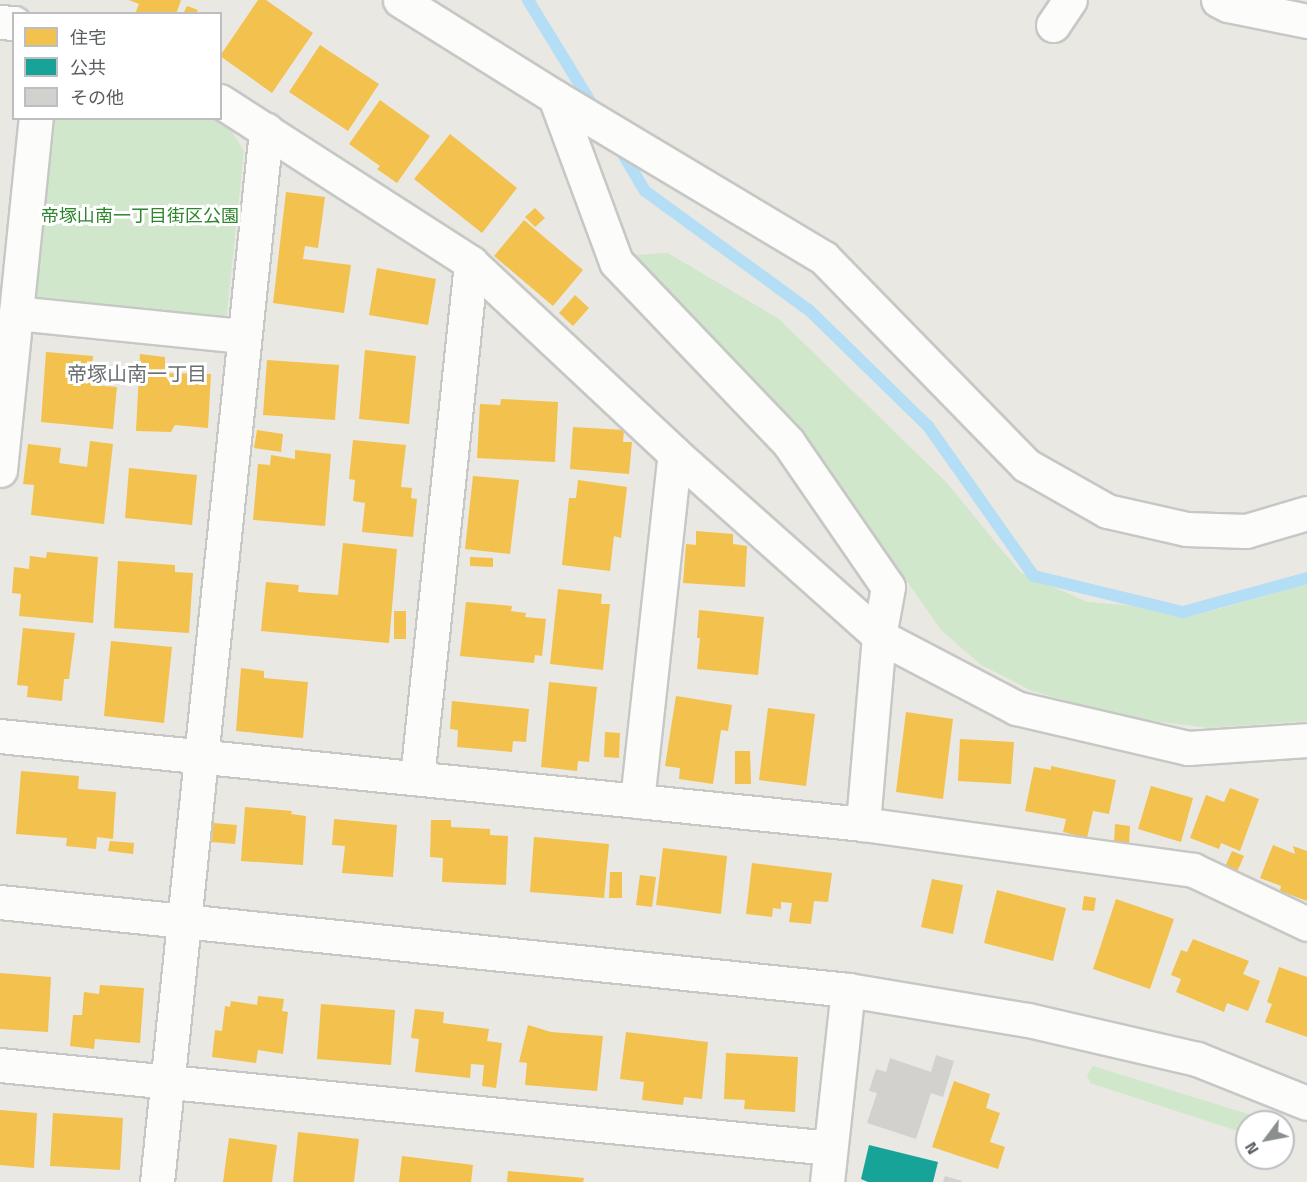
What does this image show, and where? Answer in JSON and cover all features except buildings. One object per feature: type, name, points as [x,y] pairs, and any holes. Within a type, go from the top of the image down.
[{"type":"street","points":[[400,0],[555,97],[824,258],[1026,465],[1107,511],[1186,529],[1246,531],[1307,513]]},
{"type":"street","points":[[1218,0],[1228,5],[1307,21]]},
{"type":"street","points":[[555,97],[616,262],[789,442],[888,587],[879,636],[863,824]]},
{"type":"street","points":[[222,102],[471,263],[675,454],[879,636],[1016,708],[1188,748],[1307,740]]},
{"type":"street","points":[[0,470],[36,120]]},
{"type":"street","points":[[157,1182],[266,130]]},
{"type":"street","points":[[417,778],[471,263]]},
{"type":"street","points":[[16,313],[244,336]]},
{"type":"street","points":[[637,801],[675,454]]},
{"type":"street","points":[[0,736],[863,824],[1193,870],[1307,924]]},
{"type":"street","points":[[0,902],[848,990],[1028,1020],[1197,1059],[1307,1103]]},
{"type":"street","points":[[826,1182],[848,990]]},
{"type":"street","points":[[0,1065],[830,1148]]},
{"type":"green space","name":"帝塚山南一丁目街区公園","points":[[53,120],[220,120],[229,127],[244,151],[226,322],[35,303]]},
{"type":"green space","points":[[668,253],[779,319],[946,482],[1020,572],[1087,602],[1208,612],[1307,584],[1307,721],[1209,728],[1128,718],[1032,691],[981,665],[941,630],[807,438],[635,255]]},
{"type":"green space","points":[[1093,1066],[1235,1110],[1235,1130],[1090,1083],[1087,1075]]},
{"type":"waterway","points":[[528,0],[596,111]]},
{"type":"waterway","points":[[618,146],[645,191],[809,310],[928,426],[1034,576],[1183,612],[1307,578]]},
{"type":"district","name":"帝塚山南一丁目","points":[[137,373]]}]
